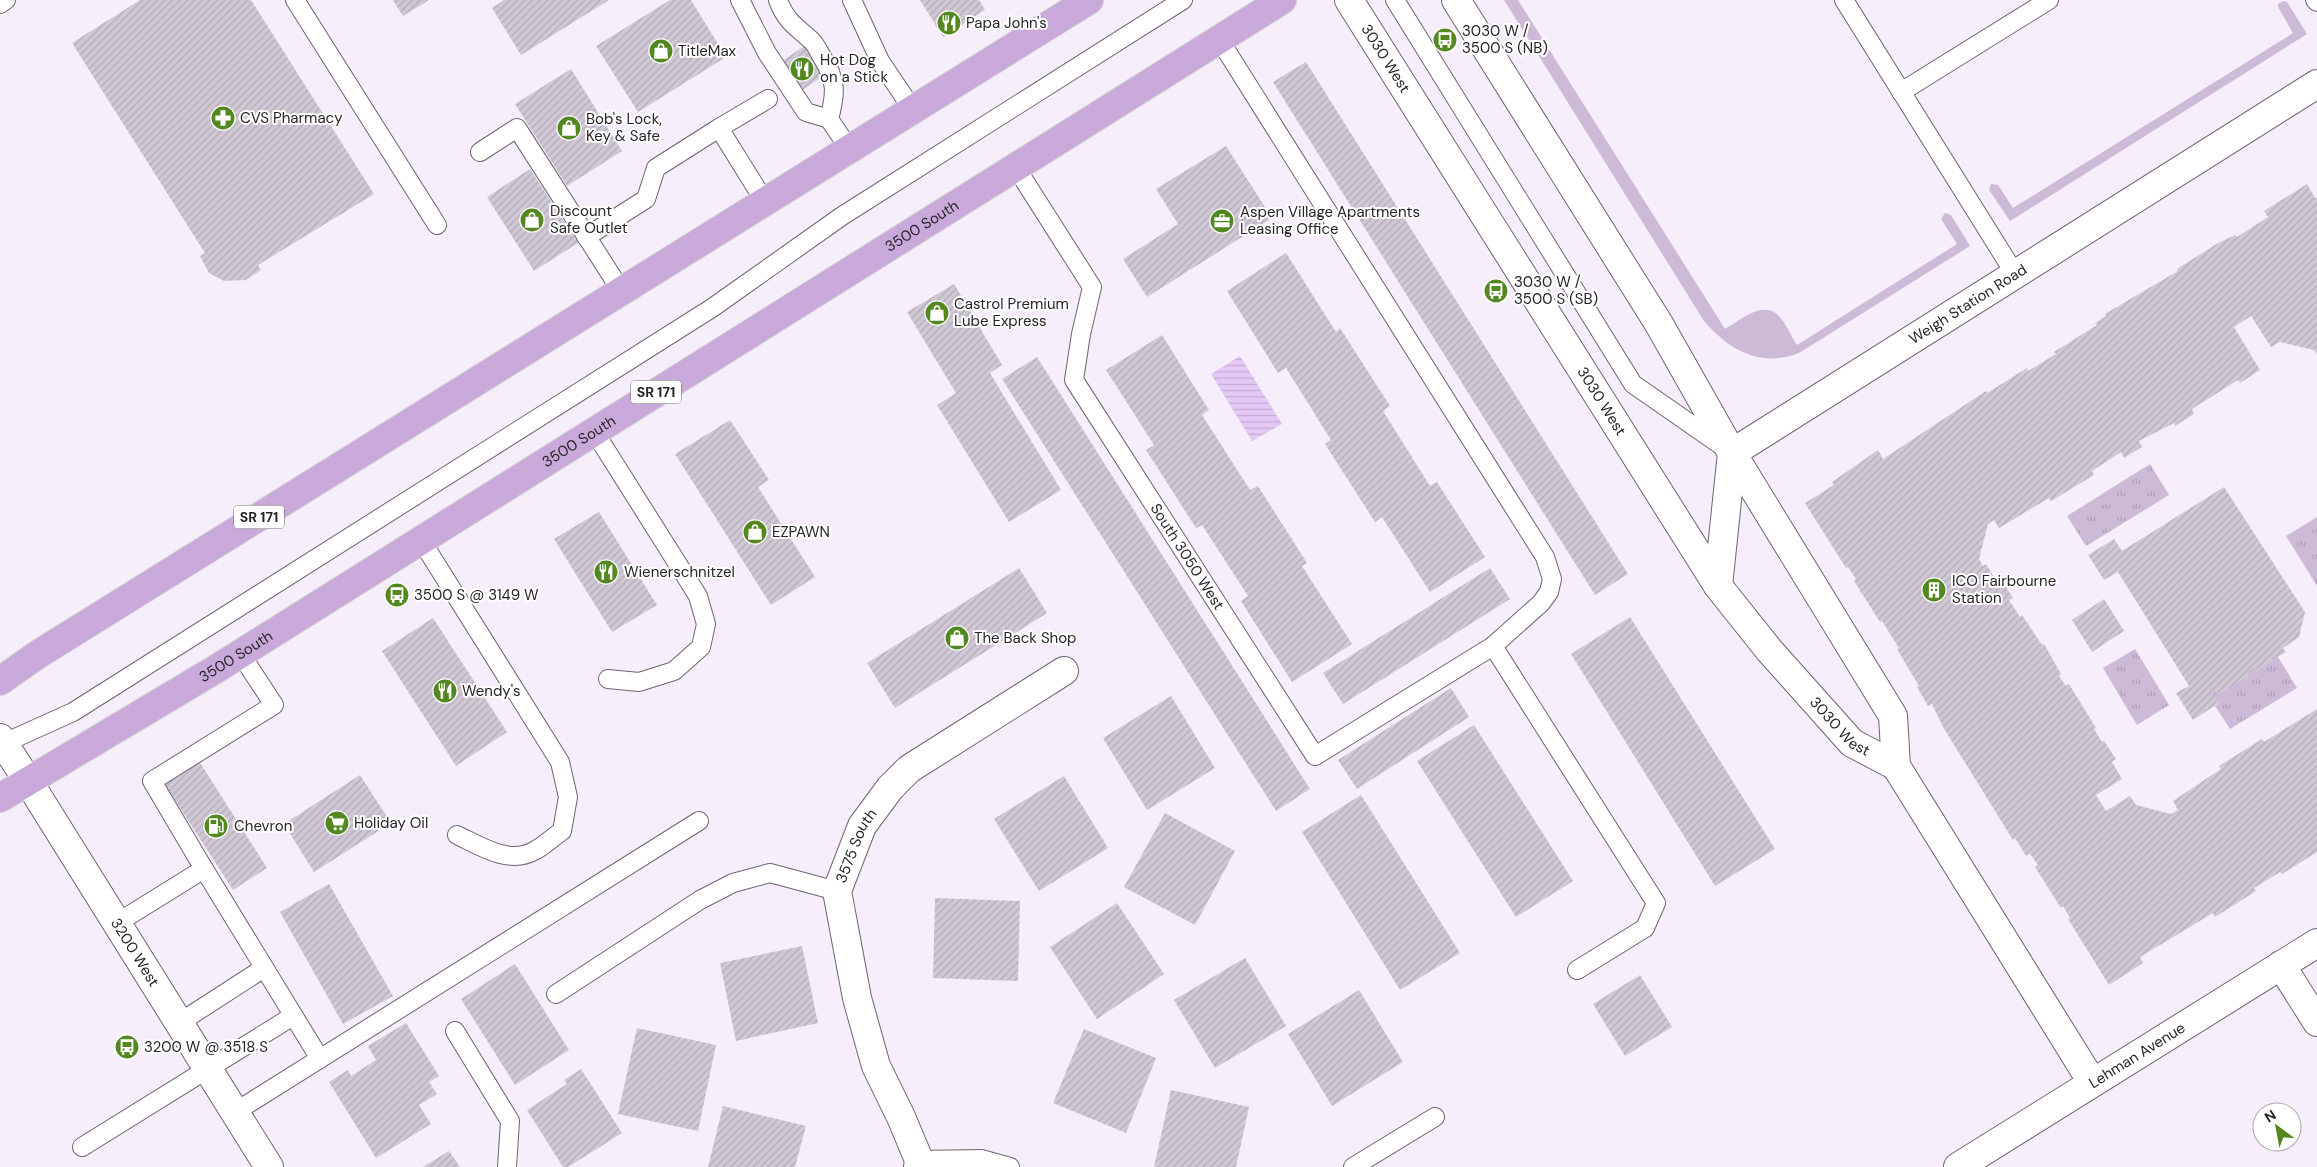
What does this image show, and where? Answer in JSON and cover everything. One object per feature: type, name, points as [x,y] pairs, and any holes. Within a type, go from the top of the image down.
[{"type":"main road","name":"SR 171","points":[[0,681],[46,650],[1089,0]]},
{"type":"main road","name":"3500 South","points":[[0,798],[240,654],[1282,0]]},
{"type":"street","name":"3030 West","points":[[1349,0],[1718,586],[1769,650],[1852,743],[1896,766]]},
{"type":"street","name":"3030 West","points":[[1456,0],[1659,324],[1732,452],[1893,716],[1896,766],[2092,1082]]},
{"type":"street","name":"Weigh Station Road","points":[[1732,452],[2317,84]]},
{"type":"street","points":[[1718,586],[1732,452]]},
{"type":"street","name":"3575 South","points":[[918,1164],[901,1117],[876,1066],[853,980],[837,891],[862,826],[890,788],[909,768],[1064,671]]},
{"type":"street","name":"3200 West","points":[[1,742],[28,781],[269,1167]]},
{"type":"street","name":"Lehman Avenue","points":[[1958,1167],[2317,943]]},
{"type":"street","points":[[2281,965],[2317,1022]]},
{"type":"lane","points":[[0,4],[6,0]]},
{"type":"lane","points":[[295,0],[437,225]]},
{"type":"lane","points":[[740,0],[768,53],[806,112],[829,119],[850,150]]},
{"type":"lane","points":[[778,0],[782,11],[794,28],[813,42],[832,73],[835,98],[829,119]]},
{"type":"lane","points":[[852,0],[880,61],[913,110]]},
{"type":"lane","points":[[1,742],[73,712],[712,308],[842,216],[1183,0]]},
{"type":"lane","points":[[1395,0],[1633,384],[1732,452]]},
{"type":"lane","points":[[1844,0],[2015,274]]},
{"type":"lane","points":[[1901,92],[2049,0]]},
{"type":"lane","points":[[1219,39],[1544,558],[1552,579],[1549,592],[1541,603],[1493,646],[1656,903],[1645,928],[1577,970]]},
{"type":"lane","points":[[586,237],[646,199],[656,168],[768,99]]},
{"type":"lane","points":[[480,152],[517,128],[622,292]]},
{"type":"lane","points":[[719,128],[765,202]]},
{"type":"lane","name":"South 3050 West","points":[[1015,166],[1092,287],[1081,334],[1074,380],[1315,756],[1493,646]]},
{"type":"lane","points":[[594,432],[698,596],[706,624],[701,647],[674,671],[639,682],[608,679]]},
{"type":"lane","points":[[421,540],[560,762],[568,797],[562,831],[532,852],[509,857],[485,849],[457,835]]},
{"type":"lane","points":[[240,654],[274,705],[152,781],[320,1059]]},
{"type":"lane","points":[[235,1112],[698,821]]},
{"type":"lane","points":[[117,923],[204,869]]},
{"type":"lane","points":[[556,994],[700,900],[733,883],[770,873],[837,891]]},
{"type":"lane","points":[[179,1023],[264,968]]},
{"type":"lane","points":[[82,1147],[293,1016]]},
{"type":"lane","points":[[456,1031],[510,1121],[507,1167]]},
{"type":"lane","points":[[1353,1167],[1435,1117]]},
{"type":"lane","points":[[918,1164],[981,1159],[1010,1167]]},
{"type":"green space","points":[[1504,0],[1518,0],[1725,329],[1751,313],[1765,310],[1772,311],[1781,318],[1797,345],[1957,244],[1941,219],[1945,213],[1951,215],[1970,246],[1799,353],[1771,358],[1746,354],[1724,340],[1704,321]]},
{"type":"green space","points":[[2283,1],[2287,2],[2307,34],[2010,221],[1989,190],[1991,184],[1998,185],[2013,208],[2293,33],[2278,7],[2278,4]]},
{"type":"green space","points":[[2150,464],[2169,495],[2086,546],[2067,516]]},
{"type":"green space","points":[[2317,517],[2317,586],[2286,536]]},
{"type":"green space","points":[[2135,649],[2169,705],[2137,725],[2103,668]]},
{"type":"green space","points":[[2278,657],[2297,688],[2230,729],[2215,706],[2219,703],[2212,693],[2217,690],[2219,693],[2248,676],[2246,672],[2255,666],[2257,670]]},
{"type":"shaded area","points":[[1240,356],[1282,424],[1252,441],[1211,374]]},
{"type":"building","name":"CVS Pharmacy","points":[[140,0],[251,0],[374,194],[258,265],[261,270],[246,280],[224,281],[209,273],[200,256],[205,253],[72,43]]},
{"type":"building","points":[[393,0],[429,0],[403,16]]},
{"type":"building","points":[[504,0],[609,0],[521,55],[492,8]]},
{"type":"building","name":"TitleMax","points":[[670,0],[691,0],[726,57],[638,112],[596,46]]},
{"type":"building","name":"Papa John's","points":[[920,0],[979,0],[985,10],[943,37]]},
{"type":"building","name":"Hot Dog on a Stick","points":[[806,45],[826,74],[798,93],[779,63]]},
{"type":"building","points":[[1306,62],[1628,574],[1595,595],[1273,82]]},
{"type":"building","name":"Bob's Lock, Key & Safe","points":[[571,69],[622,151],[567,186],[515,104]]},
{"type":"building","name":"Aspen Village Apartments Leasing Office","points":[[1226,146],[1272,218],[1147,297],[1123,259],[1178,224],[1156,189]]},
{"type":"building","name":"Discount Safe Outlet","points":[[530,169],[578,243],[534,271],[487,197]]},
{"type":"building","name":"ICO Fairbourne Station","points":[[2307,184],[2315,198],[2317,197],[2317,354],[2314,350],[2280,342],[2271,347],[2251,316],[2234,327],[2260,370],[2240,383],[2238,380],[2192,409],[2194,414],[2175,426],[2174,423],[2139,441],[2142,447],[2124,458],[2121,452],[2092,471],[2094,475],[2051,501],[2049,498],[1999,528],[1994,520],[1988,524],[1979,559],[1983,566],[1986,564],[1997,582],[2001,579],[2013,598],[2009,600],[2020,617],[2022,615],[2042,645],[2044,644],[2061,674],[2059,676],[2066,686],[2069,684],[2096,728],[2094,729],[2102,742],[2104,741],[2116,759],[2112,762],[2122,779],[2096,795],[2106,811],[2130,796],[2136,805],[2171,814],[2178,810],[2173,801],[2221,769],[2219,766],[2262,739],[2264,742],[2317,709],[2317,852],[2282,874],[2280,872],[2254,888],[2256,891],[2215,917],[2213,913],[2140,957],[2143,963],[2109,985],[2068,919],[2070,918],[2063,906],[2061,908],[2035,867],[2038,865],[2030,854],[2026,856],[2015,838],[2013,840],[1943,727],[1932,704],[1928,706],[1917,687],[1919,686],[1897,649],[1899,648],[1882,621],[1880,622],[1854,581],[1856,579],[1848,567],[1846,568],[1805,503],[1834,485],[1832,482],[1878,450],[1883,459],[1986,391],[1987,393],[2027,368],[2028,371],[2056,354],[2054,352],[2097,325],[2095,323],[2106,316],[2105,314],[2178,271],[2177,269],[2218,243],[2235,235],[2237,237],[2268,217],[2264,211]]},
{"type":"building","points":[[1286,253],[1336,332],[1340,328],[1390,406],[1383,411],[1430,486],[1437,482],[1485,557],[1430,592],[1382,517],[1375,522],[1325,444],[1331,440],[1286,368],[1278,373],[1227,291]]},
{"type":"building","points":[[954,284],[1002,365],[990,373],[1061,490],[1009,522],[937,405],[956,393],[907,312]]},
{"type":"building","points":[[1162,335],[1209,410],[1202,415],[1250,490],[1258,486],[1307,563],[1302,566],[1352,644],[1292,682],[1241,601],[1248,596],[1202,525],[1196,528],[1146,450],[1154,445],[1106,370]]},
{"type":"building","points":[[1037,357],[1310,789],[1276,811],[1002,379]]},
{"type":"building","name":"EZPAWN","points":[[730,420],[769,480],[758,487],[815,577],[771,605],[675,454]]},
{"type":"building","name":"ICO Fairbourne Station","points":[[2224,487],[2305,612],[2299,637],[2283,648],[2286,652],[2257,670],[2255,666],[2246,672],[2248,676],[2219,694],[2217,690],[2212,693],[2219,703],[2193,720],[2176,693],[2189,686],[2118,572],[2104,580],[2088,555],[2114,539],[2122,551]]},
{"type":"building","name":"Wienerschnitzel","points":[[599,512],[657,605],[612,632],[554,539]]},
{"type":"building","name":"The Back Shop","points":[[1019,568],[1047,613],[895,708],[867,663]]},
{"type":"building","points":[[1490,568],[1510,599],[1343,704],[1323,673]]},
{"type":"building","points":[[2104,599],[2124,631],[2092,652],[2072,620]]},
{"type":"building","points":[[1630,617],[1775,849],[1715,886],[1571,654]]},
{"type":"building","name":"Wendy's","points":[[433,618],[507,732],[456,766],[382,651]]},
{"type":"building","points":[[1451,688],[1469,717],[1357,789],[1338,760]]},
{"type":"building","points":[[1171,696],[1215,768],[1147,810],[1103,738]]},
{"type":"building","points":[[1474,725],[1573,881],[1516,917],[1417,761]]},
{"type":"building","name":"Chevron","points":[[199,761],[267,868],[233,890],[164,783]]},
{"type":"building","name":"Holiday Oil","points":[[360,775],[391,823],[314,872],[284,824]]},
{"type":"building","points":[[1064,776],[1108,848],[1039,891],[994,819]]},
{"type":"building","points":[[1361,795],[1460,953],[1400,990],[1302,832]]},
{"type":"building","points":[[1165,813],[1235,851],[1195,925],[1124,887]]},
{"type":"building","points":[[329,884],[393,996],[343,1024],[280,912]]},
{"type":"building","points":[[935,898],[1020,901],[1018,981],[933,978]]},
{"type":"building","points":[[1117,903],[1164,974],[1097,1019],[1050,947]]},
{"type":"building","points":[[802,946],[818,1023],[736,1041],[720,963]]},
{"type":"building","points":[[1245,958],[1286,1026],[1215,1068],[1174,1000]]},
{"type":"building","points":[[515,964],[569,1050],[515,1085],[461,999]]},
{"type":"building","points":[[1640,975],[1672,1027],[1625,1056],[1593,1004]]},
{"type":"building","points":[[1359,990],[1403,1062],[1332,1106],[1288,1034]]},
{"type":"building","points":[[406,1023],[439,1076],[429,1082],[437,1094],[419,1105],[431,1124],[376,1158],[329,1082],[348,1070],[351,1076],[376,1060],[368,1046]]},
{"type":"building","points":[[637,1028],[716,1045],[698,1131],[618,1114]]},
{"type":"building","points":[[1084,1029],[1156,1058],[1126,1133],[1053,1103]]},
{"type":"building","points":[[581,1069],[622,1133],[568,1167],[563,1167],[527,1110],[567,1084],[564,1080]]},
{"type":"building","points":[[1171,1090],[1249,1107],[1236,1167],[1154,1167]]},
{"type":"building","points":[[723,1106],[806,1126],[795,1167],[708,1167]]},
{"type":"building","points":[[449,1151],[460,1167],[423,1167]]},
{"type":"place","name":"Papa John's","points":[[949,23]]},
{"type":"place","name":"3030 W / 3500 S (NB)","points":[[1445,40]]},
{"type":"place","name":"TitleMax","points":[[661,51]]},
{"type":"place","name":"Hot Dog on a Stick","points":[[802,69]]},
{"type":"place","name":"CVS Pharmacy","points":[[223,118]]},
{"type":"place","name":"Bob's Lock, Key & Safe","points":[[569,128]]},
{"type":"place","name":"Discount Safe Outlet","points":[[532,220]]},
{"type":"place","name":"Aspen Village Apartments Leasing Office","points":[[1222,221]]},
{"type":"place","name":"3030 W / 3500 S (SB)","points":[[1496,291]]},
{"type":"place","name":"Castrol Premium Lube Express","points":[[937,313]]},
{"type":"place","name":"EZPAWN","points":[[755,532]]},
{"type":"place","name":"Wienerschnitzel","points":[[606,572]]},
{"type":"place","name":"ICO Fairbourne Station","points":[[1934,590]]},
{"type":"place","name":"3500 S @ 3149 W","points":[[397,595]]},
{"type":"place","name":"The Back Shop","points":[[957,638]]},
{"type":"place","name":"Wendy's","points":[[445,691]]},
{"type":"place","name":"Holiday Oil","points":[[337,823]]},
{"type":"place","name":"Chevron","points":[[216,826]]},
{"type":"place","name":"3200 W @ 3518 S","points":[[127,1047]]}]
